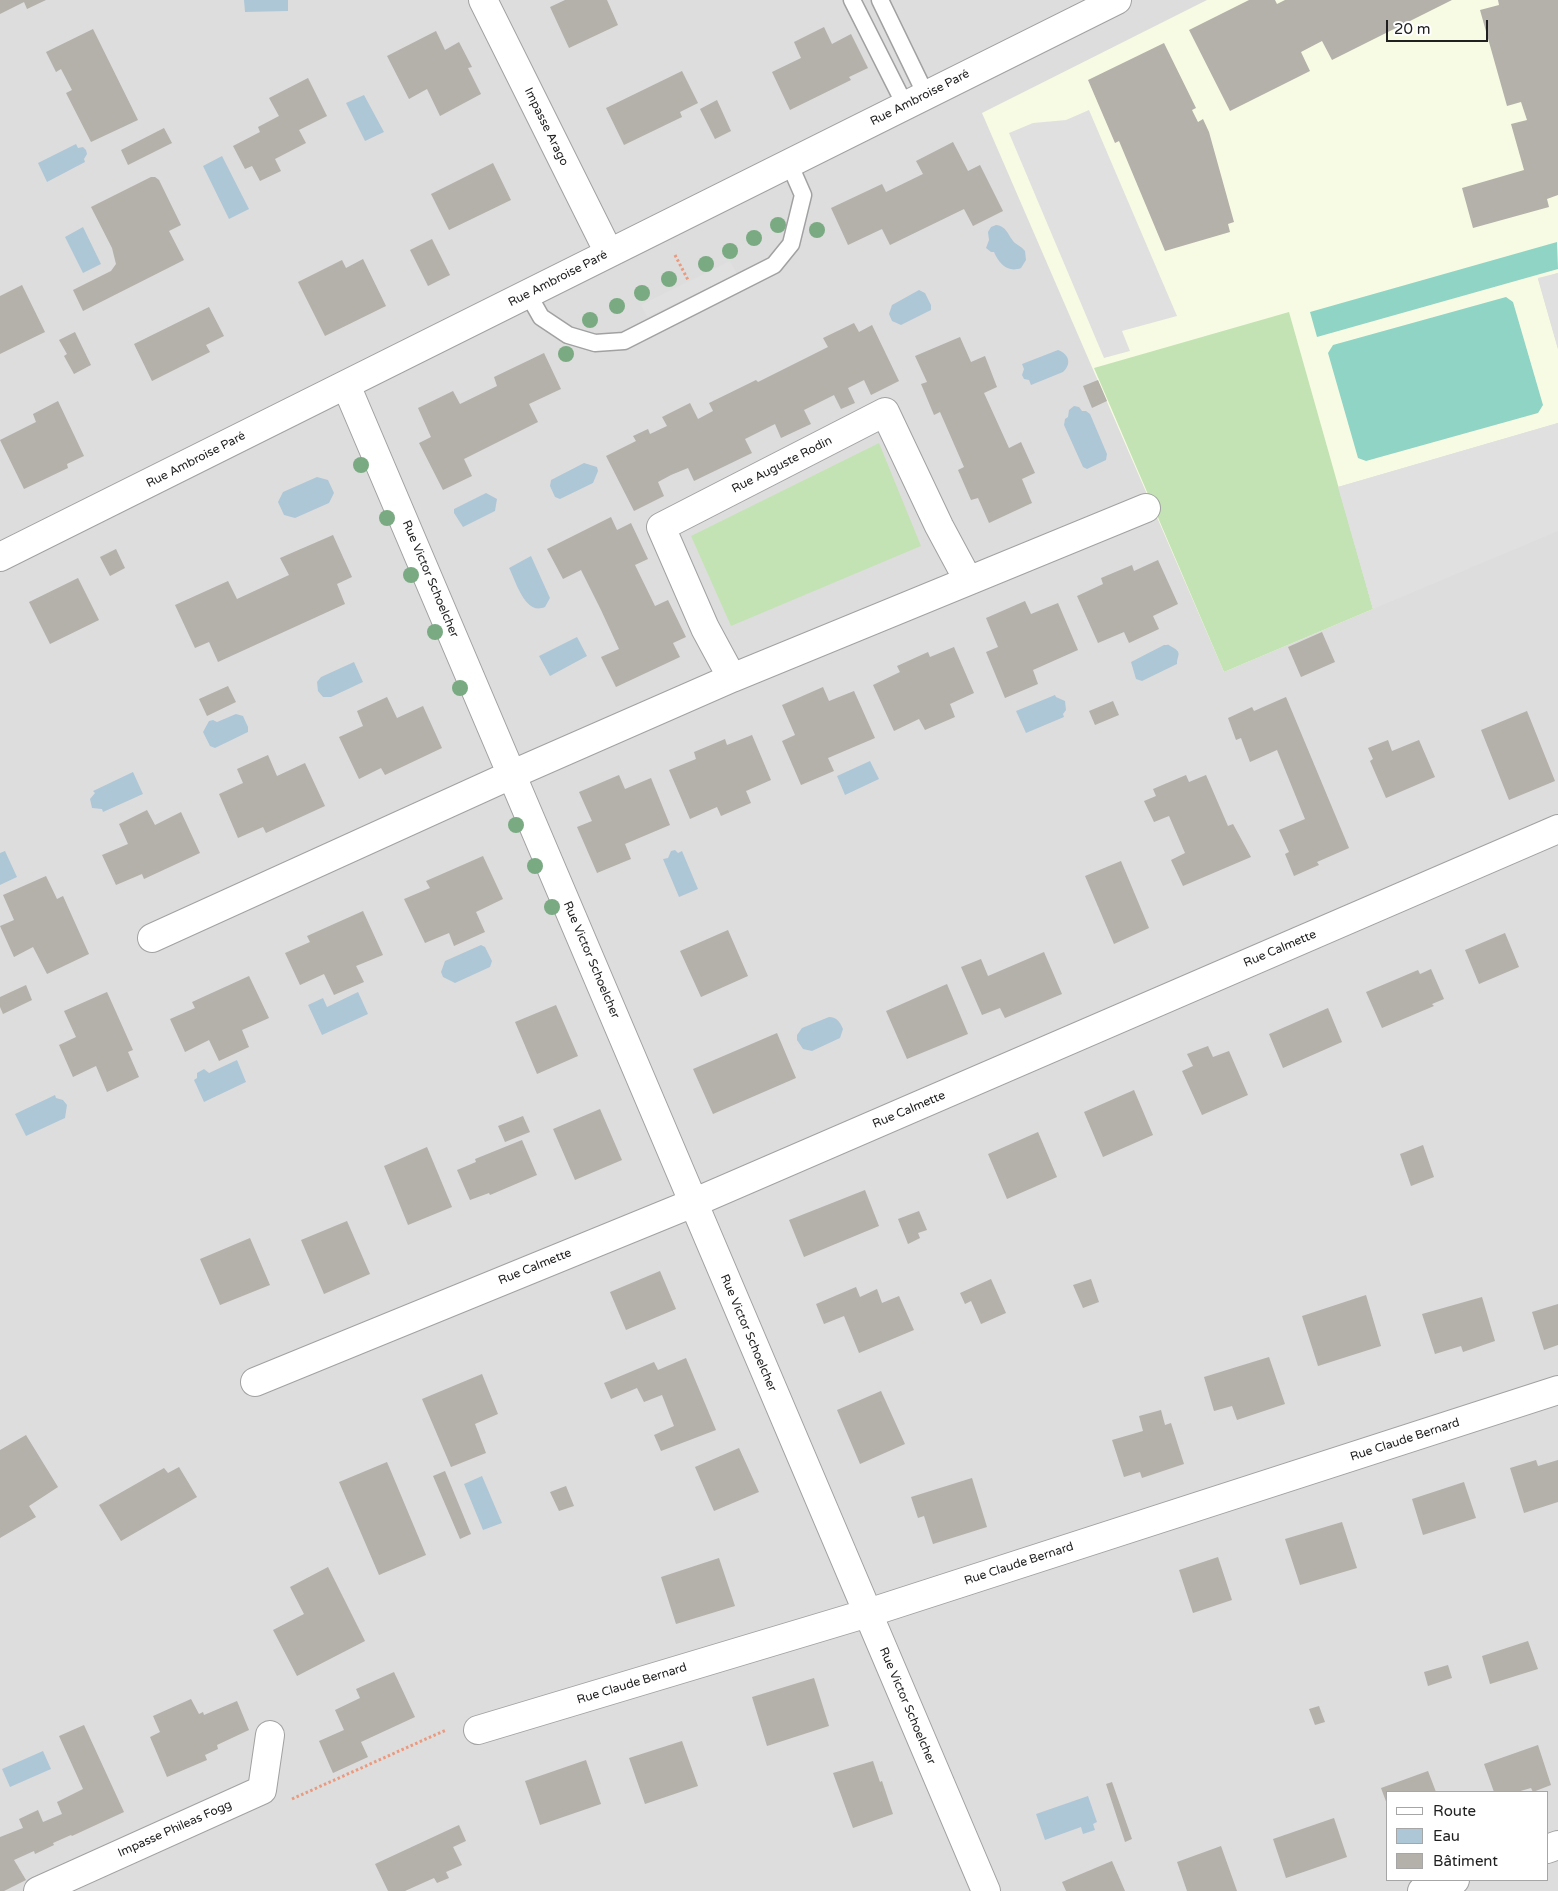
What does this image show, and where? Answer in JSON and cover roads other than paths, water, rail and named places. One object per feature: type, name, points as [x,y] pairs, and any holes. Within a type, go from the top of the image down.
[{"type":"street","name":"Impasse Arago","points":[[483,0],[609,253]]},
{"type":"street","name":"Rue Ambroise Paré","points":[[0,557],[1116,0]]},
{"type":"street","name":"Rue Victor Schoelcher","points":[[346,385],[513,774],[693,1203],[986,1891]]},
{"type":"street","name":"Rue Auguste Rodin","points":[[732,678],[706,628],[661,527],[885,412],[939,526],[968,580]]},
{"type":"street","points":[[152,938],[513,774],[732,678],[1146,508]]},
{"type":"street","name":"Rue Calmette","points":[[256,1382],[693,1203],[1558,830]]},
{"type":"street","name":"Rue Claude Bernard","points":[[478,1730],[868,1612],[1558,1390]]},
{"type":"street","name":"Impasse Phileas Fogg","points":[[38,1891],[262,1790],[270,1735]]},
{"type":"street","points":[[1422,1891],[1452,1881]]},
{"type":"lane","points":[[852,0],[916,100]]},
{"type":"lane","points":[[880,0],[916,100]]},
{"type":"lane","points":[[528,294],[541,317],[568,335],[595,343],[624,341],[700,303],[774,265],[791,244],[803,196],[789,163]]},
{"type":"water","points":[[244,0],[288,0],[288,11],[245,12]]},
{"type":"water","points":[[364,95],[384,132],[365,141],[346,103]]},
{"type":"water","points":[[76,144],[78,148],[83,147],[86,150],[85,162],[47,182],[38,163]]},
{"type":"water","points":[[222,156],[249,209],[229,219],[203,166]]},
{"type":"water","points":[[996,225],[1003,227],[1015,243],[1025,251],[1026,260],[1021,268],[1012,269],[1004,266],[994,252],[986,248],[989,240],[988,232],[991,227]]},
{"type":"water","points":[[83,227],[101,264],[83,273],[65,237]]},
{"type":"water","points":[[919,290],[925,293],[931,305],[931,310],[901,325],[892,321],[889,314],[892,305]]},
{"type":"water","points":[[1058,350],[1065,354],[1068,359],[1068,366],[1063,372],[1031,385],[1029,380],[1024,379],[1022,364]]},
{"type":"water","points":[[1074,406],[1090,414],[1107,454],[1106,460],[1087,469],[1083,467],[1064,425],[1069,410]]},
{"type":"water","points":[[584,463],[597,467],[598,471],[593,483],[560,499],[555,497],[550,486],[551,480]]},
{"type":"water","points":[[317,477],[328,480],[334,493],[329,503],[295,518],[284,515],[278,502],[283,492]]},
{"type":"water","points":[[486,493],[497,499],[495,511],[463,527],[454,513],[454,509]]},
{"type":"water","points":[[531,556],[550,598],[545,607],[532,607],[527,602],[522,596],[509,568]]},
{"type":"water","points":[[577,637],[587,656],[550,676],[539,656]]},
{"type":"water","points":[[1164,645],[1169,645],[1177,651],[1179,654],[1177,664],[1142,681],[1136,679],[1131,662]]},
{"type":"water","points":[[354,662],[363,682],[331,697],[323,697],[318,691],[317,682],[321,677]]},
{"type":"water","points":[[1055,695],[1065,701],[1066,710],[1063,714],[1064,717],[1026,733],[1016,711]]},
{"type":"water","points":[[236,714],[243,716],[248,732],[215,748],[210,746],[203,732],[209,721],[217,722]]},
{"type":"water","points":[[870,761],[879,779],[845,795],[837,776]]},
{"type":"water","points":[[133,772],[143,794],[103,812],[102,809],[92,808],[90,799],[95,793],[93,791]]},
{"type":"water","points":[[675,850],[678,853],[682,851],[698,889],[679,897],[663,859],[668,858],[671,851]]},
{"type":"water","points":[[5,851],[17,877],[0,885],[0,853]]},
{"type":"water","points":[[481,945],[485,947],[492,961],[490,967],[455,983],[443,977],[441,972],[445,961]]},
{"type":"water","points":[[358,992],[368,1014],[322,1035],[308,1005],[323,998],[327,1007]]},
{"type":"water","points":[[829,1017],[836,1019],[841,1024],[843,1029],[840,1038],[812,1051],[803,1049],[797,1040],[797,1035],[802,1028]]},
{"type":"water","points":[[237,1060],[246,1082],[204,1102],[194,1080],[197,1078],[197,1073],[204,1069],[209,1073]]},
{"type":"water","points":[[55,1095],[56,1098],[63,1100],[67,1105],[65,1118],[26,1136],[15,1114]]},
{"type":"water","points":[[482,1476],[502,1523],[483,1530],[464,1484]]},
{"type":"water","points":[[43,1751],[51,1769],[10,1787],[2,1769]]},
{"type":"water","points":[[1088,1796],[1097,1822],[1093,1824],[1095,1830],[1083,1834],[1081,1827],[1045,1840],[1036,1814]]}]
